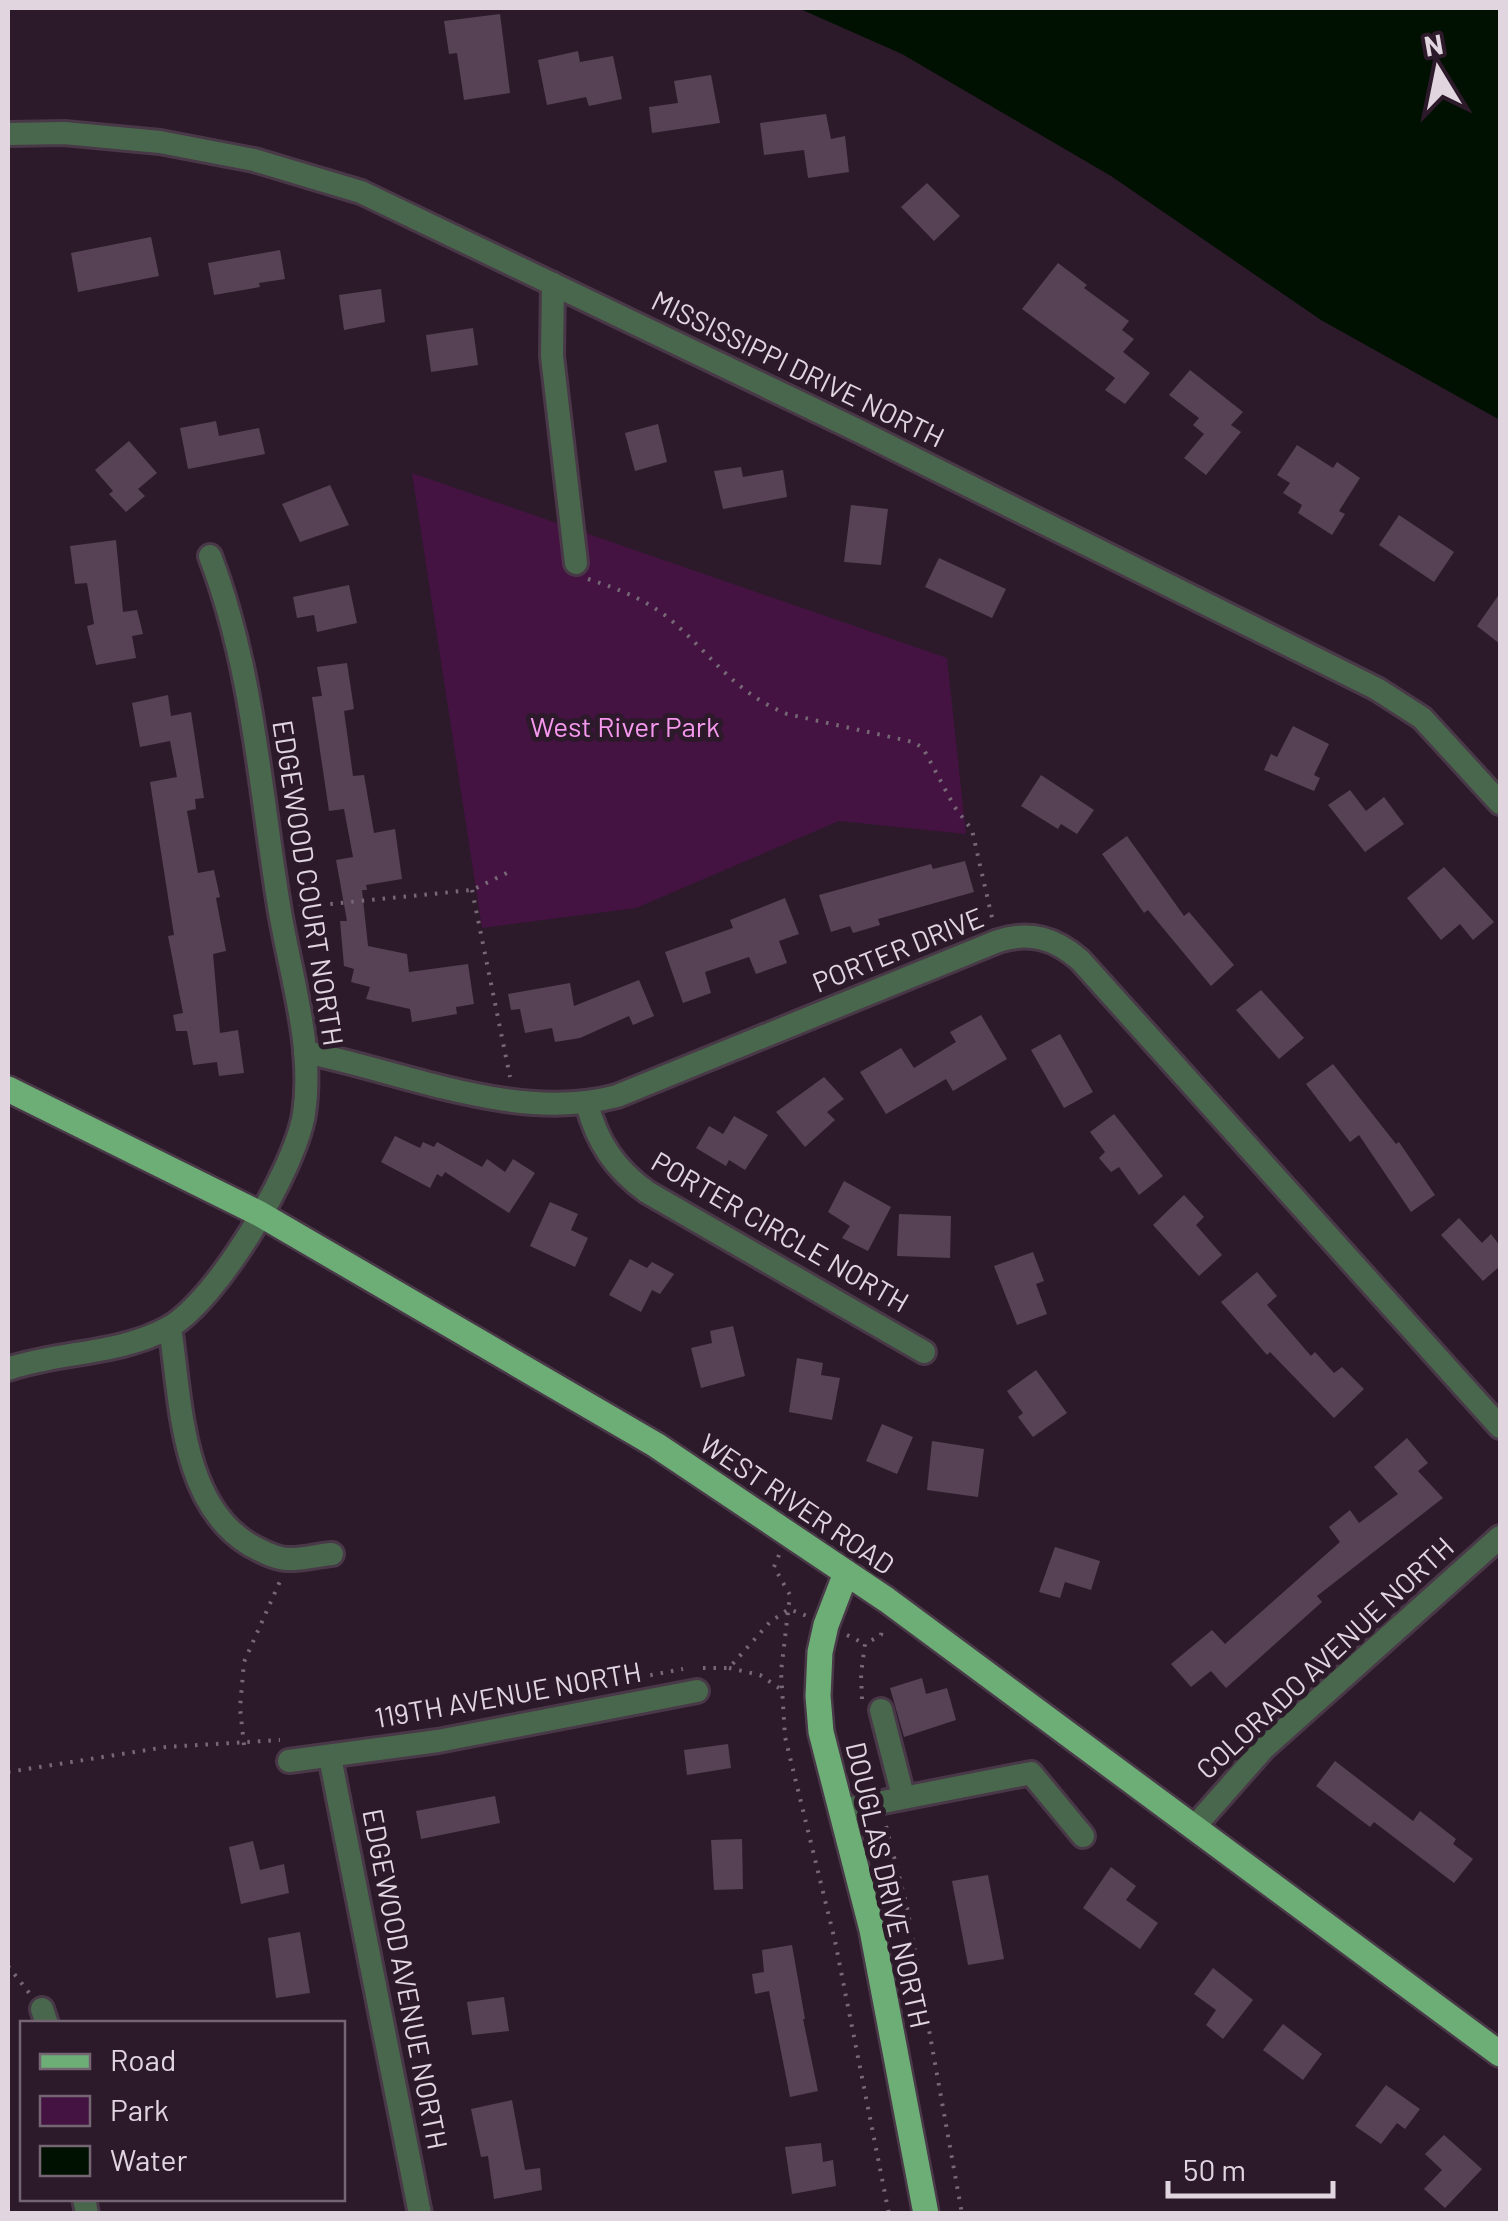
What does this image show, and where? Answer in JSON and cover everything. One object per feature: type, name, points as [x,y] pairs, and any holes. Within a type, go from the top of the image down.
[{"type":"main road","name":"WEST RIVER ROAD","points":[[8,1088],[260,1214],[617,1422],[846,1573],[1500,2054]]},
{"type":"main road","name":"DOUGLAS DRIVE NORTH","points":[[846,1573],[820,1652],[818,1696],[822,1732],[872,1930],[926,2214]]},
{"type":"street","name":"MISSISSIPPI DRIVE NORTH","points":[[8,134],[64,133],[160,142],[260,161],[361,192],[870,437],[1377,689],[1422,718],[1500,803]]},
{"type":"street","points":[[553,284],[552,356],[576,563]]},
{"type":"street","name":"EDGEWOOD COURT NORTH","points":[[170,1327],[212,1288],[287,1167],[300,1135],[307,1078],[247,681],[228,605],[210,556]]},
{"type":"street","name":"PORTER DRIVE","points":[[305,1052],[515,1102],[587,1104],[617,1096],[998,941],[1029,935],[1046,939],[1080,960],[1500,1427]]},
{"type":"street","name":"PORTER CIRCLE NORTH","points":[[587,1104],[605,1150],[624,1174],[647,1192],[924,1352]]},
{"type":"street","points":[[8,1369],[113,1348],[170,1327],[191,1455],[207,1497],[229,1531],[266,1554],[285,1559],[332,1554]]},
{"type":"street","name":"COLORADO AVENUE NORTH","points":[[1194,1826],[1264,1748],[1500,1537]]},
{"type":"street","name":"119TH AVENUE NORTH","points":[[286,1750],[330,1757],[438,1741],[696,1691]]},
{"type":"street","points":[[872,1710],[903,1796]]},
{"type":"street","name":"EDGEWOOD AVENUE NORTH","points":[[330,1757],[420,2214]]},
{"type":"street","points":[[842,1810],[1031,1773],[1084,1836]]},
{"type":"path","points":[[576,563],[579,576],[625,591],[668,618],[722,673],[768,706],[914,742],[923,748],[954,806],[972,830],[998,941]]},
{"type":"path","points":[[279,908],[472,890],[513,870]]},
{"type":"path","points":[[472,890],[515,1102]]},
{"type":"path","points":[[244,1745],[240,1708],[244,1662],[280,1588],[285,1559]]},
{"type":"path","points":[[775,1561],[774,1567],[790,1596],[780,1689],[785,1736],[842,1976],[889,2214]]},
{"type":"path","points":[[729,1668],[770,1622],[788,1609]]},
{"type":"path","points":[[872,1710],[861,1674],[865,1644],[881,1635]]},
{"type":"path","points":[[607,1684],[667,1671],[729,1668],[760,1675],[780,1689]]},
{"type":"path","points":[[8,1772],[166,1748],[244,1745],[286,1750]]},
{"type":"path","points":[[880,1800],[906,1908],[962,2214]]},
{"type":"path","points":[[8,1966],[44,2016]]},
{"type":"green space","name":"West River Park","points":[[412,473],[947,658],[966,834],[839,821],[636,908],[482,928]]},
{"type":"water","points":[[798,8],[1500,8],[1500,420],[1321,320],[1111,176],[902,54]]},
{"type":"building","points":[[500,14],[510,93],[464,100],[457,53],[449,54],[444,21]]},
{"type":"building","points":[[578,51],[580,62],[613,56],[622,99],[589,106],[586,97],[547,105],[538,60]]},
{"type":"building","points":[[711,75],[720,123],[652,133],[649,107],[678,103],[674,81]]},
{"type":"building","points":[[826,114],[831,139],[845,136],[849,172],[808,178],[804,150],[764,155],[760,123]]},
{"type":"building","points":[[927,183],[960,216],[934,241],[901,207]]},
{"type":"building","points":[[151,237],[159,276],[78,292],[71,253]]},
{"type":"building","points":[[280,250],[285,279],[214,295],[208,263]]},
{"type":"building","points":[[1058,263],[1129,321],[1122,330],[1134,339],[1123,352],[1150,373],[1125,404],[1105,390],[1115,378],[1022,309]]},
{"type":"building","points":[[381,289],[385,322],[344,330],[339,295]]},
{"type":"building","points":[[473,328],[478,365],[431,372],[426,335]]},
{"type":"building","points":[[1190,370],[1243,412],[1231,425],[1241,432],[1206,475],[1184,458],[1204,434],[1193,425],[1199,418],[1169,395]]},
{"type":"building","points":[[216,421],[219,436],[259,428],[265,454],[188,469],[180,428]]},
{"type":"building","points":[[658,424],[667,462],[635,471],[625,433]]},
{"type":"building","points":[[129,441],[157,473],[138,489],[145,496],[126,512],[95,470]]},
{"type":"building","points":[[1297,445],[1333,468],[1337,462],[1360,478],[1339,511],[1345,514],[1332,535],[1298,513],[1302,505],[1283,493],[1290,483],[1277,475]]},
{"type":"building","points":[[741,467],[743,477],[783,470],[787,497],[723,509],[714,471]]},
{"type":"building","points":[[330,485],[349,525],[300,542],[282,504]]},
{"type":"building","points":[[851,505],[888,509],[881,565],[844,562]]},
{"type":"building","points":[[1399,515],[1454,552],[1434,582],[1379,545]]},
{"type":"building","points":[[116,540],[123,612],[137,610],[143,634],[132,636],[136,658],[96,665],[87,626],[94,624],[87,583],[75,584],[70,546]]},
{"type":"building","points":[[939,558],[1006,589],[992,618],[925,587]]},
{"type":"building","points":[[349,585],[357,623],[317,632],[314,615],[297,618],[293,597]]},
{"type":"building","points":[[1500,593],[1500,644],[1477,626]]},
{"type":"building","points":[[347,663],[354,709],[344,711],[353,776],[364,775],[374,833],[395,829],[402,879],[366,885],[367,890],[362,890],[368,946],[407,954],[409,972],[468,964],[474,1004],[456,1007],[457,1014],[412,1022],[410,1009],[366,999],[370,987],[351,982],[354,969],[344,966],[340,921],[347,921],[336,860],[353,857],[344,809],[329,811],[312,697],[322,696],[317,667]]},
{"type":"building","points":[[168,695],[171,716],[191,712],[204,798],[195,799],[196,809],[187,811],[198,873],[214,870],[220,897],[216,898],[226,951],[213,954],[220,1033],[238,1030],[244,1073],[219,1076],[217,1062],[193,1065],[187,1031],[176,1031],[173,1015],[183,1013],[168,936],[174,935],[150,782],[177,777],[170,741],[140,747],[132,703]]},
{"type":"building","points":[[1293,726],[1329,744],[1314,775],[1320,778],[1314,791],[1264,770],[1271,754],[1277,757]]},
{"type":"building","points":[[1041,775],[1094,810],[1077,834],[1061,824],[1058,829],[1021,806]]},
{"type":"building","points":[[1350,790],[1366,811],[1384,797],[1404,824],[1365,852],[1328,805]]},
{"type":"building","points":[[1127,836],[1184,916],[1189,912],[1234,965],[1211,986],[1148,910],[1144,913],[1102,854]]},
{"type":"building","points":[[965,861],[974,892],[878,919],[880,925],[853,933],[850,926],[831,932],[819,895],[931,864],[933,869]]},
{"type":"building","points":[[1444,867],[1494,922],[1473,940],[1460,924],[1441,940],[1407,898]]},
{"type":"building","points":[[785,898],[799,934],[779,941],[787,963],[756,974],[749,957],[705,972],[711,993],[683,1003],[665,952],[733,928],[730,920]]},
{"type":"building","points":[[639,980],[654,1016],[633,1025],[629,1016],[580,1038],[555,1042],[552,1028],[525,1033],[520,1009],[511,1010],[508,994],[570,983],[574,1006]]},
{"type":"building","points":[[1261,990],[1304,1038],[1279,1059],[1236,1010]]},
{"type":"building","points":[[981,1015],[1007,1059],[953,1091],[946,1079],[886,1114],[860,1072],[901,1048],[914,1068],[956,1042],[950,1032]]},
{"type":"building","points":[[1060,1034],[1093,1092],[1064,1108],[1031,1050]]},
{"type":"building","points":[[1333,1064],[1396,1144],[1399,1142],[1435,1195],[1411,1212],[1359,1135],[1350,1142],[1306,1084]]},
{"type":"building","points":[[824,1077],[844,1099],[827,1112],[835,1120],[805,1147],[776,1112]]},
{"type":"building","points":[[1114,1114],[1163,1176],[1139,1195],[1119,1167],[1111,1172],[1099,1158],[1105,1152],[1090,1132]]},
{"type":"building","points":[[734,1116],[768,1135],[745,1170],[729,1160],[726,1166],[696,1148],[709,1126],[723,1134]]},
{"type":"building","points":[[395,1136],[420,1148],[423,1142],[434,1147],[437,1142],[482,1167],[487,1159],[505,1172],[513,1159],[535,1173],[509,1213],[445,1172],[442,1177],[437,1174],[430,1188],[381,1162]]},
{"type":"building","points":[[844,1181],[891,1207],[868,1251],[842,1238],[850,1226],[828,1212]]},
{"type":"building","points":[[1184,1195],[1204,1217],[1196,1225],[1222,1255],[1199,1276],[1153,1225]]},
{"type":"building","points":[[550,1202],[578,1214],[571,1230],[588,1238],[575,1267],[530,1246]]},
{"type":"building","points":[[899,1214],[951,1216],[950,1258],[897,1256]]},
{"type":"building","points":[[1459,1218],[1482,1243],[1491,1234],[1500,1246],[1500,1266],[1483,1281],[1441,1235]]},
{"type":"building","points":[[1033,1252],[1044,1281],[1036,1284],[1047,1314],[1017,1325],[994,1266]]},
{"type":"building","points":[[630,1259],[647,1268],[652,1262],[674,1274],[660,1294],[652,1290],[641,1312],[609,1295]]},
{"type":"building","points":[[1257,1272],[1277,1296],[1267,1305],[1311,1356],[1315,1352],[1334,1373],[1342,1367],[1364,1389],[1334,1418],[1270,1352],[1267,1355],[1221,1302]]},
{"type":"building","points":[[733,1326],[745,1376],[701,1388],[691,1348],[712,1343],[710,1331]]},
{"type":"building","points":[[797,1358],[823,1363],[821,1375],[840,1378],[832,1420],[789,1412]]},
{"type":"building","points":[[1036,1370],[1067,1413],[1033,1437],[1018,1417],[1023,1413],[1007,1391]]},
{"type":"building","points":[[882,1424],[913,1437],[897,1474],[866,1461]]},
{"type":"building","points":[[1407,1438],[1428,1463],[1418,1471],[1443,1498],[1317,1596],[1322,1602],[1226,1688],[1211,1671],[1191,1687],[1171,1664],[1212,1630],[1225,1644],[1340,1542],[1329,1527],[1350,1510],[1359,1523],[1398,1494],[1374,1467]]},
{"type":"building","points":[[932,1441],[984,1449],[978,1497],[927,1490]]},
{"type":"building","points":[[1055,1547],[1100,1561],[1091,1590],[1065,1582],[1060,1598],[1039,1592]]},
{"type":"building","points":[[922,1678],[926,1694],[947,1688],[956,1720],[904,1737],[890,1688]]},
{"type":"building","points":[[728,1744],[731,1768],[687,1775],[684,1750]]},
{"type":"building","points":[[1335,1761],[1413,1821],[1420,1811],[1456,1839],[1453,1844],[1473,1859],[1454,1883],[1374,1822],[1370,1827],[1316,1786]]},
{"type":"building","points":[[495,1796],[500,1823],[421,1839],[416,1811]]},
{"type":"building","points":[[742,1839],[743,1889],[714,1890],[711,1840]]},
{"type":"building","points":[[253,1841],[260,1870],[284,1864],[289,1893],[241,1904],[229,1847]]},
{"type":"building","points":[[1111,1867],[1136,1886],[1126,1900],[1158,1923],[1140,1949],[1083,1908]]},
{"type":"building","points":[[988,1875],[1004,1959],[968,1965],[952,1881]]},
{"type":"building","points":[[300,1932],[310,1993],[276,1998],[268,1938]]},
{"type":"building","points":[[792,1945],[818,2091],[790,2097],[769,1991],[755,1994],[752,1974],[764,1972],[762,1950]]},
{"type":"building","points":[[1213,1968],[1253,2000],[1223,2039],[1206,2025],[1216,2010],[1194,1994]]},
{"type":"building","points":[[504,1997],[509,2031],[472,2035],[467,2002]]},
{"type":"building","points":[[1283,2024],[1322,2054],[1303,2080],[1263,2050]]},
{"type":"building","points":[[1386,2085],[1420,2109],[1405,2129],[1397,2123],[1381,2144],[1355,2126]]},
{"type":"building","points":[[512,2100],[525,2170],[540,2168],[542,2190],[494,2199],[488,2156],[481,2157],[471,2109]]},
{"type":"building","points":[[1444,2135],[1482,2169],[1445,2208],[1424,2189],[1442,2170],[1425,2154]]},
{"type":"building","points":[[821,2143],[823,2162],[833,2160],[836,2186],[792,2194],[785,2147]]}]
